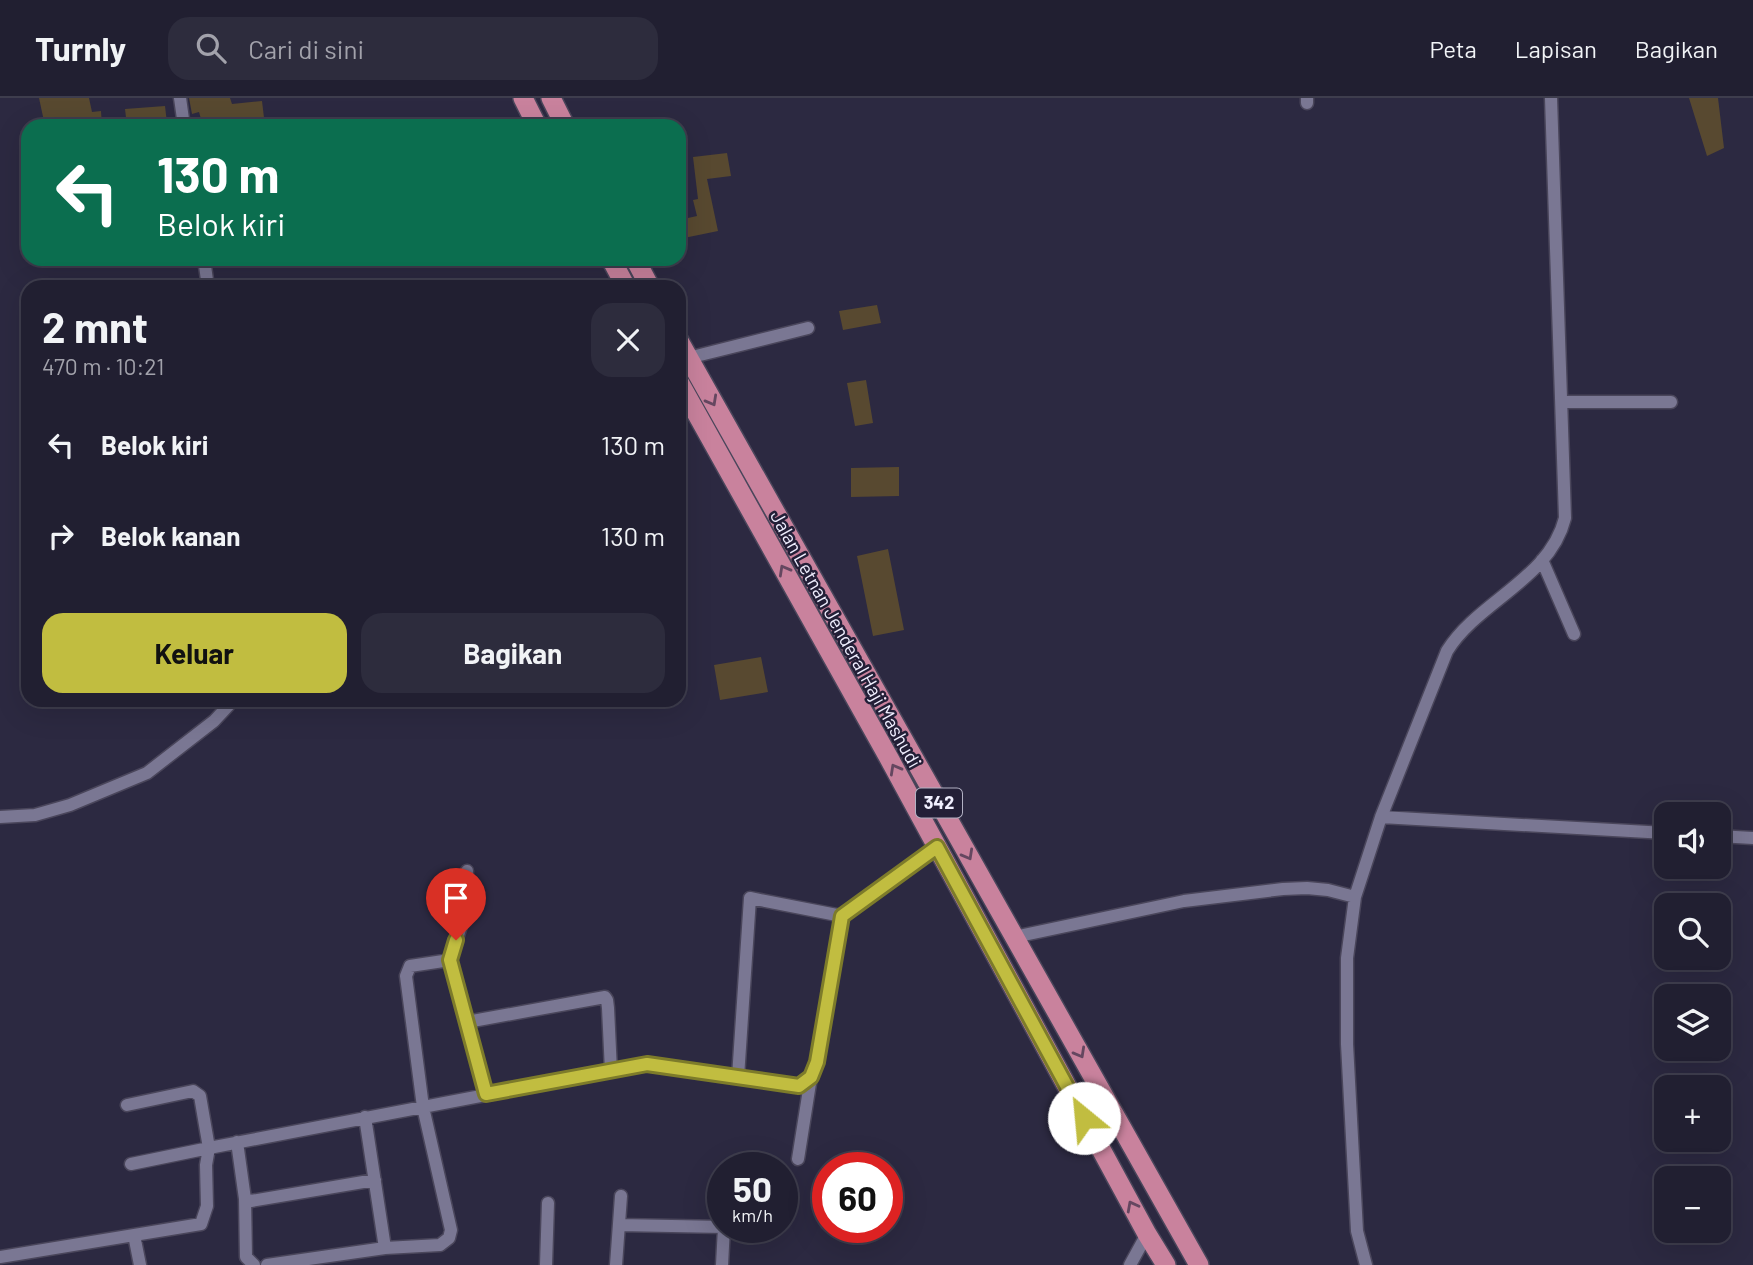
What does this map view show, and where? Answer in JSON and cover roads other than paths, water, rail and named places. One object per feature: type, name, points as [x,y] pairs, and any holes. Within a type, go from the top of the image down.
[{"type":"main road","points":[[523,98],[534,119]]},
{"type":"main road","name":"Jalan Letnan Jenderal Haji Mashudi","points":[[686,354],[1199,1265]]},
{"type":"main road","name":"Jalan Letnan Jenderal Haji Mashudi","points":[[686,395],[1166,1265]]},
{"type":"street","points":[[180,98],[183,119]]},
{"type":"street","points":[[1366,1265],[1357,1231],[1347,1044],[1347,958],[1355,897],[1381,817],[1447,652],[1465,628],[1507,594],[1542,560],[1556,544],[1566,518],[1550,98]]},
{"type":"street","points":[[686,350],[807,328]]},
{"type":"street","points":[[1562,402],[1671,402]]},
{"type":"street","points":[[1542,560],[1574,635]]},
{"type":"street","points":[[0,817],[35,815],[70,805],[147,773],[228,707]]},
{"type":"street","points":[[1381,817],[1654,832]]},
{"type":"street","points":[[1731,837],[1753,838]]},
{"type":"street","points":[[798,1159],[842,916],[937,847]]},
{"type":"street","points":[[467,871],[463,920],[450,960],[486,1094]]},
{"type":"street","points":[[1014,937],[1184,901],[1283,889],[1328,890],[1355,897]]},
{"type":"street","points":[[738,1077],[750,898],[842,916]]},
{"type":"street","points":[[267,1265],[386,1248],[440,1245],[449,1238],[451,1230],[423,1107],[406,976],[410,967],[450,960]]},
{"type":"street","points":[[467,1022],[605,997],[608,1008],[611,1071]]},
{"type":"street","points":[[131,1164],[647,1064],[799,1086],[811,1077]]},
{"type":"street","points":[[0,1257],[201,1224],[207,1206],[206,1165],[209,1148],[200,1096],[193,1090],[127,1105]]},
{"type":"street","points":[[365,1118],[386,1248]]},
{"type":"street","points":[[237,1142],[245,1199],[246,1257],[254,1265]]},
{"type":"street","points":[[245,1199],[251,1201],[375,1180]]},
{"type":"street","points":[[617,1265],[621,1196]]},
{"type":"street","points":[[546,1265],[548,1203]]},
{"type":"street","points":[[619,1225],[707,1227]]},
{"type":"street","points":[[1130,1265],[1147,1234]]},
{"type":"street","points":[[134,1235],[140,1265]]},
{"type":"street","points":[[723,1265],[724,1243]]}]
